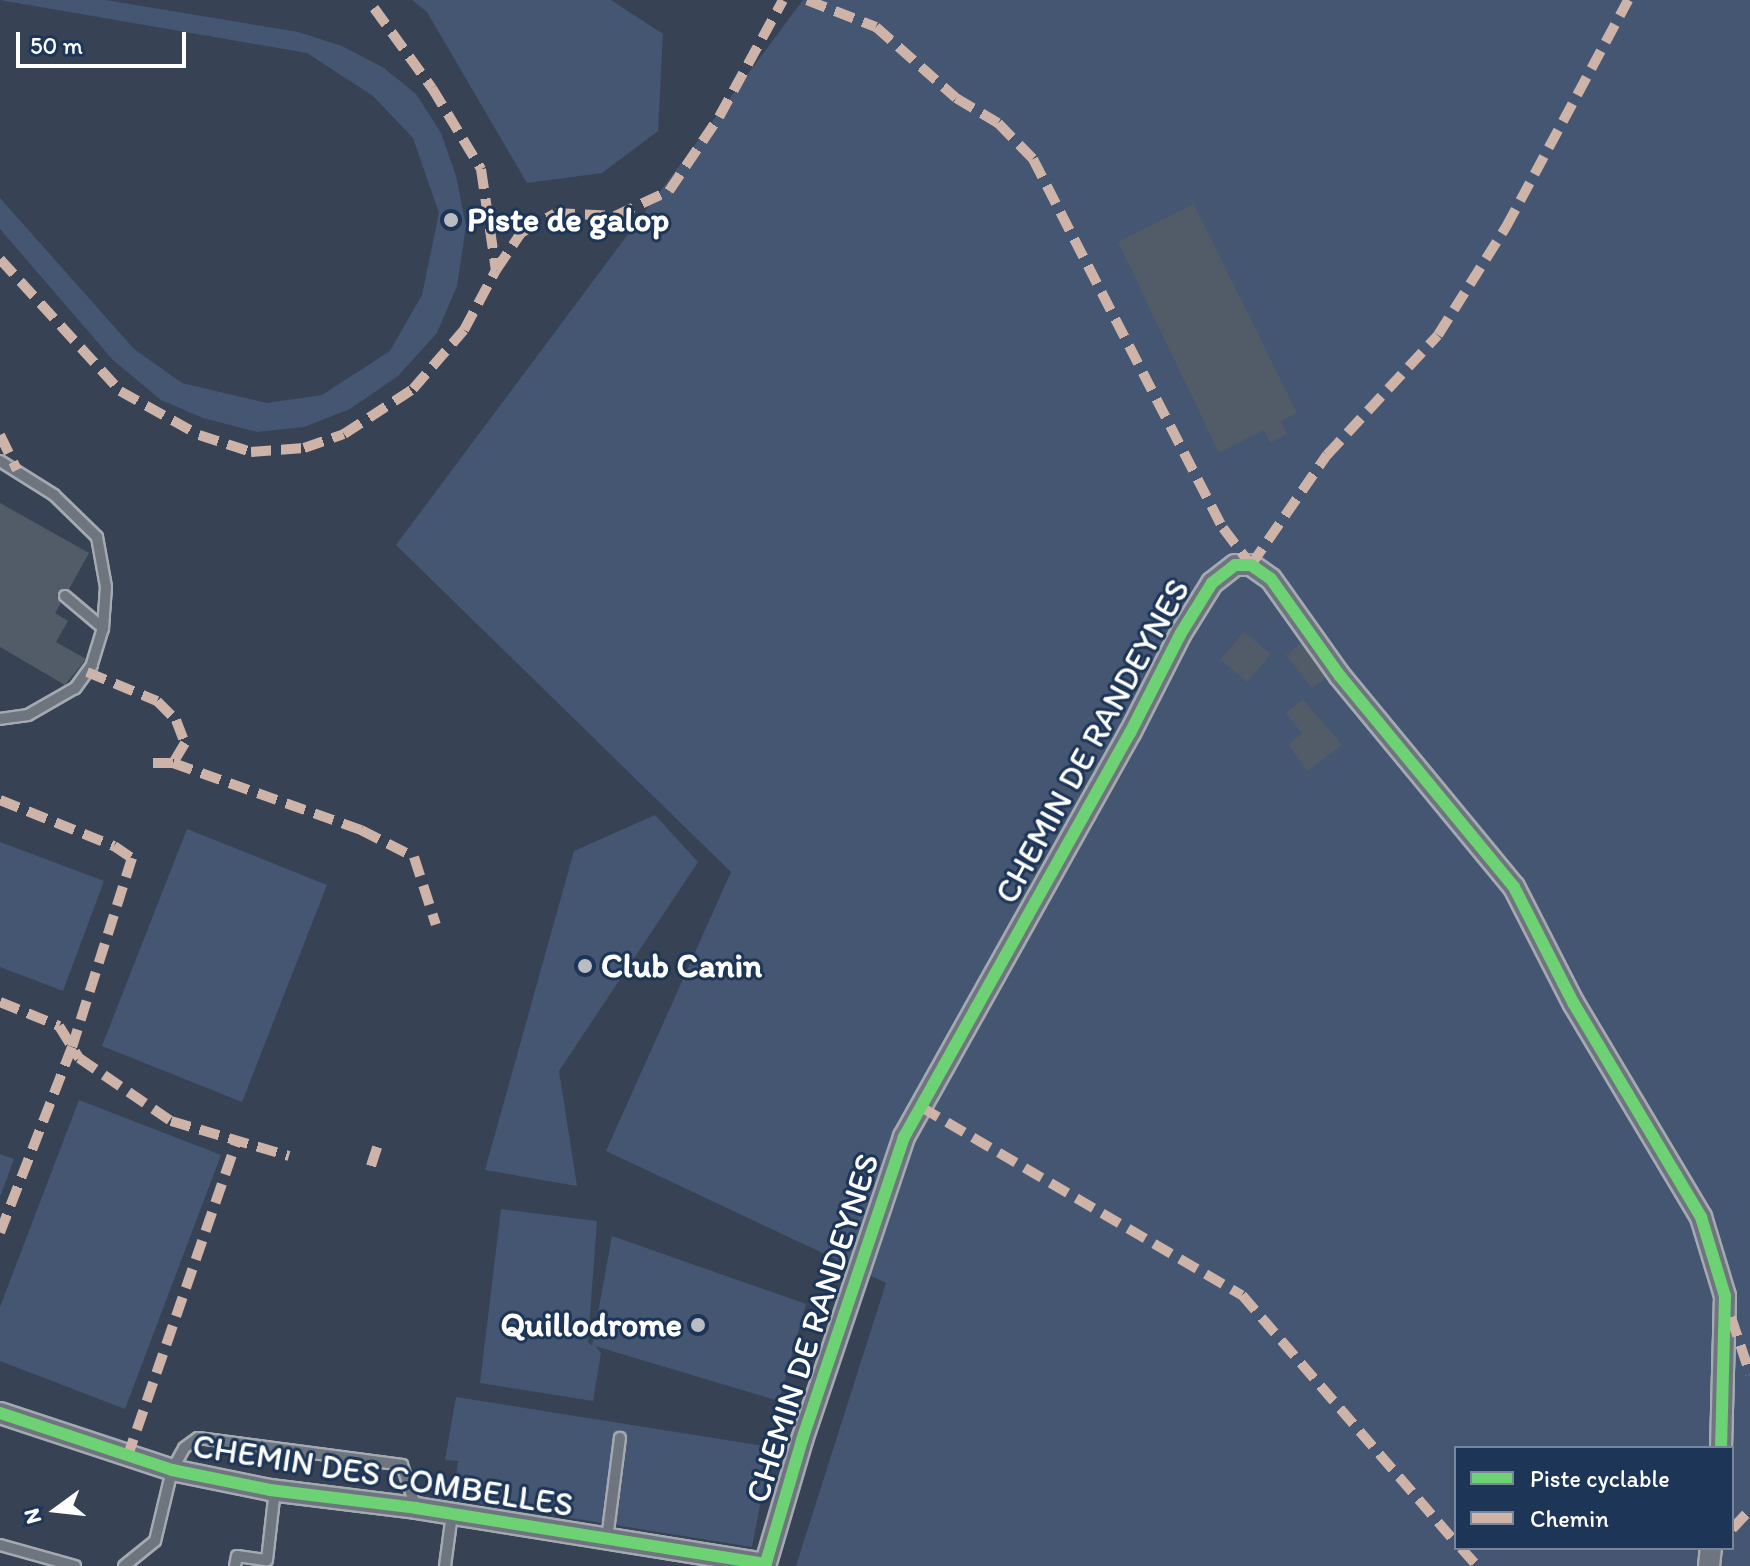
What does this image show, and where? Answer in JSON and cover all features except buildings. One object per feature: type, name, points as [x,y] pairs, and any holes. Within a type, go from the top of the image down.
[{"type":"street","name":"CHEMIN DE RANDEYNES","points":[[765,1565],[802,1440],[904,1137],[1130,733],[1181,633],[1212,583],[1235,565],[1251,565],[1271,579],[1340,676],[1514,887],[1574,1004],[1701,1217],[1725,1296],[1721,1446]]},
{"type":"street","name":"CHEMIN DES COMBELLES","points":[[0,1413],[172,1470],[275,1490],[416,1508],[765,1565]]},
{"type":"lane","points":[[0,461],[54,495],[97,537],[106,587],[103,628],[92,665],[75,688],[28,715],[0,719]]},
{"type":"lane","points":[[65,596],[103,628]]},
{"type":"lane","points":[[124,1566],[155,1541],[172,1470],[184,1448],[198,1438],[402,1465],[416,1508]]},
{"type":"lane","points":[[607,1539],[620,1438]]},
{"type":"lane","points":[[235,1566],[237,1556],[267,1560],[275,1490]]},
{"type":"lane","points":[[445,1566],[452,1514]]},
{"type":"lane","points":[[0,1545],[75,1566]]},
{"type":"shaded area","name":"Piste de galop","points":[[0,0],[105,0],[298,32],[342,46],[384,68],[416,94],[441,133],[456,176],[466,226],[457,286],[437,333],[398,376],[350,409],[304,427],[257,432],[203,418],[161,400],[113,360],[0,229],[0,198],[134,349],[182,383],[267,403],[322,395],[390,351],[422,295],[439,213],[413,138],[373,96],[307,53]]},
{"type":"shaded area","points":[[412,0],[611,0],[663,34],[658,131],[602,173],[527,183],[427,12]]},
{"type":"shaded area","points":[[803,0],[1750,0],[1750,1566],[796,1566],[886,1283],[606,1151],[731,872],[396,545]]},
{"type":"shaded area","name":"Club Canin","points":[[655,815],[698,862],[559,1071],[577,1186],[485,1170],[574,851]]},
{"type":"shaded area","points":[[187,829],[327,885],[242,1102],[102,1046]]},
{"type":"shaded area","points":[[0,842],[104,881],[63,991],[0,967]]},
{"type":"shaded area","points":[[79,1100],[221,1155],[125,1409],[0,1361],[0,1307]]},
{"type":"shaded area","points":[[0,1154],[14,1159],[0,1197]]},
{"type":"shaded area","points":[[501,1209],[597,1221],[588,1342],[592,1346],[612,1236],[806,1304],[779,1401],[595,1346],[601,1353],[593,1401],[480,1383]]},
{"type":"shaded area","points":[[456,1397],[771,1447],[752,1547],[453,1499],[458,1461],[445,1460]]},
{"type":"marked path","points":[[0,259],[120,391],[199,435],[251,452],[304,448],[344,434],[413,389],[464,330],[496,270],[521,233],[555,213],[615,216],[669,191],[719,117],[783,0]]},
{"type":"marked path","points":[[807,0],[876,27],[956,98],[998,123],[1033,159],[1223,528],[1251,565],[1327,455],[1438,335],[1506,227],[1628,0]]},
{"type":"marked path","points":[[374,8],[432,88],[481,169],[496,270]]},
{"type":"marked path","points":[[0,435],[17,470]]},
{"type":"marked path","points":[[87,672],[157,701],[176,720],[185,743],[173,763],[148,763]]},
{"type":"marked path","points":[[173,763],[361,830],[414,857],[436,925]]},
{"type":"marked path","points":[[0,800],[114,846],[132,858],[72,1047],[0,1233]]},
{"type":"marked path","points":[[0,1002],[59,1026],[79,1058],[171,1121],[289,1156]]},
{"type":"marked path","points":[[921,1107],[1242,1295],[1454,1541]]},
{"type":"marked path","points":[[127,1458],[237,1141]]},
{"type":"marked path","points":[[371,1166],[377,1147]]},
{"type":"marked path","points":[[1731,1317],[1750,1374]]},
{"type":"marked path","points":[[1734,1527],[1750,1510]]},
{"type":"marked path","points":[[1463,1550],[1477,1566]]},
{"type":"cycle path","points":[[765,1566],[802,1440],[904,1137],[1130,733],[1181,633],[1212,583],[1235,565],[1251,565],[1271,579],[1340,676],[1514,887],[1574,1004],[1701,1217],[1725,1296],[1721,1446]]},
{"type":"cycle path","points":[[0,1413],[172,1470],[270,1490],[416,1508],[766,1564]]},
{"type":"place","name":"Piste de galop","points":[[451,220]]},
{"type":"place","name":"Club Canin","points":[[585,966]]},
{"type":"place","name":"Quillodrome","points":[[698,1325]]}]
